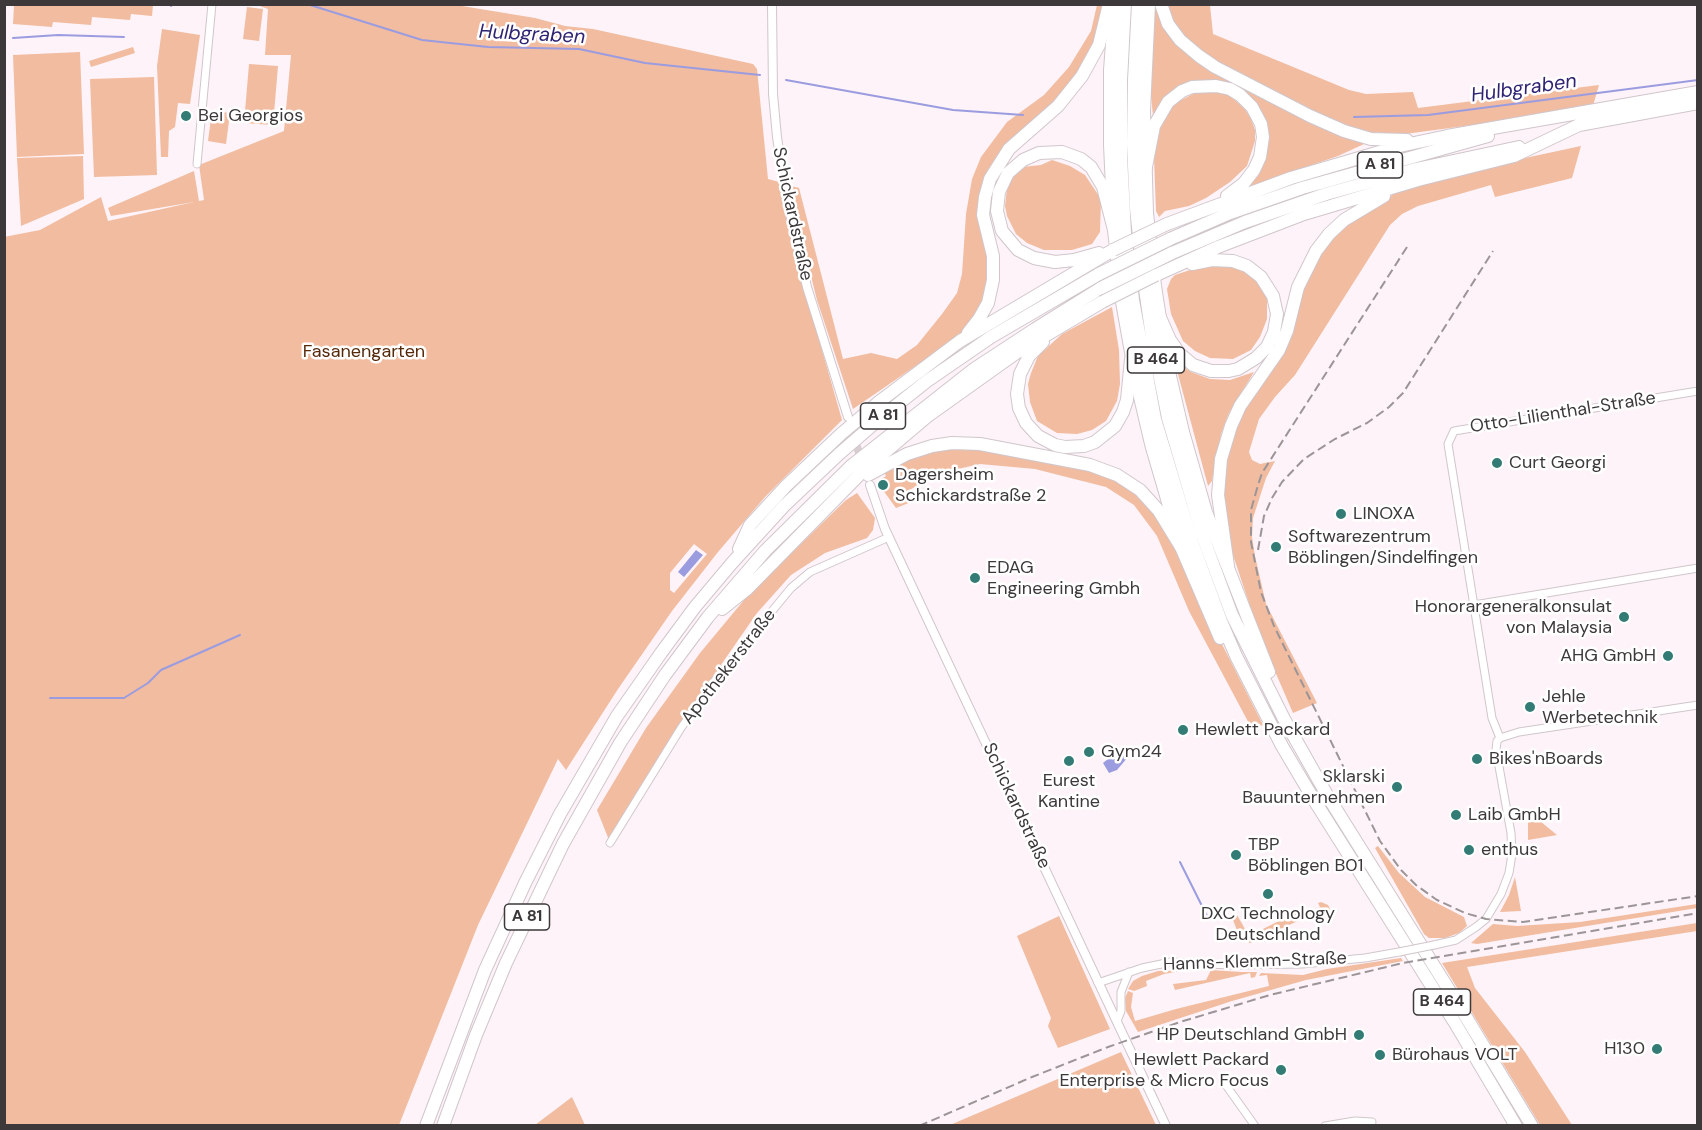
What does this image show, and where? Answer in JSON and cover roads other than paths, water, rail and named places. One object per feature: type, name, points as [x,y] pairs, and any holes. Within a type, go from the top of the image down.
[{"type":"highway","points":[[960,341],[984,311],[993,280],[993,256],[983,215],[990,179],[1009,149],[1058,106],[1083,76],[1099,45],[1109,4]]},
{"type":"highway","name":"B 464","points":[[1115,4],[1110,103],[1114,230],[1131,359],[1151,444],[1181,547],[1209,617],[1254,693]]},
{"type":"highway","name":"B 464","points":[[1125,4],[1120,87],[1121,170],[1127,252],[1140,344],[1158,431],[1186,525],[1221,621],[1254,693],[1282,746],[1516,1125]]},
{"type":"highway","name":"B 464","points":[[1138,4],[1133,93],[1135,182],[1143,275],[1157,365],[1176,448],[1203,537],[1232,615],[1272,696],[1327,795],[1532,1125]]},
{"type":"highway","name":"B 464","points":[[1149,4],[1144,94],[1145,172],[1147,213],[1159,315],[1172,384],[1191,461],[1214,534],[1273,682],[1272,696]]},
{"type":"highway","points":[[1161,4],[1168,24],[1188,48],[1215,67],[1321,122],[1355,135],[1384,140],[1423,140]]},
{"type":"highway","points":[[1145,172],[1154,126],[1168,102],[1182,91],[1192,87],[1216,86],[1230,89],[1246,101],[1257,115],[1262,130],[1263,144],[1260,157],[1251,175],[1218,204]]},
{"type":"highway","name":"A 81","points":[[426,1125],[456,1042],[494,949],[560,814],[597,749],[639,684],[683,622],[771,520],[818,473],[912,392],[999,332],[1099,274],[1170,239],[1239,210],[1320,182],[1496,133],[1597,108],[1698,92]]},
{"type":"highway","name":"A 81","points":[[443,1125],[506,963],[563,844],[620,743],[708,617],[765,551],[851,466],[975,369],[1035,329],[1101,288],[1172,253],[1245,222],[1335,191],[1416,169],[1544,141],[1579,124],[1698,103]]},
{"type":"highway","points":[[732,563],[750,525],[804,469],[880,401],[960,341],[1097,257],[1167,224],[1318,169],[1423,140],[1597,108]]},
{"type":"highway","points":[[708,617],[747,589],[879,457],[946,402],[1011,356],[1102,302],[1273,225],[1406,184],[1514,156],[1544,141]]},
{"type":"highway","points":[[1097,257],[1047,261],[1028,256],[1012,245],[1002,231],[997,211],[999,192],[1008,173],[1023,160],[1039,153],[1062,152],[1081,159],[1091,167],[1104,187],[1114,230]]},
{"type":"highway","points":[[1228,566],[1221,519],[1219,483],[1224,447],[1235,416],[1277,356],[1285,337],[1301,277],[1322,242],[1353,213],[1406,184]]},
{"type":"highway","points":[[1159,315],[1170,340],[1179,353],[1193,364],[1211,371],[1229,371],[1248,364],[1267,347],[1274,332],[1276,314],[1273,296],[1262,277],[1247,266],[1233,261],[1220,260],[1167,271]]},
{"type":"highway","points":[[1063,325],[1029,356],[1018,380],[1017,394],[1021,414],[1032,430],[1046,441],[1065,447],[1084,446],[1110,433],[1120,420],[1125,406],[1131,359]]},
{"type":"highway","points":[[847,489],[896,458],[932,446],[962,443],[1025,452],[1090,465],[1130,482],[1159,511],[1181,547]]},
{"type":"street","points":[[197,164],[212,4]]},
{"type":"street","name":"Schickardstraße","points":[[772,4],[773,94],[784,189],[807,287],[848,417]]},
{"type":"street","name":"Otto-Lilienthal-Straße","points":[[1500,738],[1493,724],[1448,444],[1454,431],[1698,391]]},
{"type":"street","name":"Schickardstraße","points":[[870,485],[889,537],[1166,1125]]},
{"type":"street","name":"Apothekerstraße","points":[[610,843],[681,728],[716,679],[791,588],[810,572],[889,537]]},
{"type":"street","points":[[1474,605],[1698,568]]},
{"type":"street","points":[[1500,738],[1520,732],[1698,705]]},
{"type":"street","name":"Hanns-Klemm-Straße","points":[[1098,983],[1129,972],[1171,962],[1229,965],[1302,964],[1365,958],[1456,940],[1486,919],[1501,894],[1509,873],[1512,854],[1496,750],[1500,738]]},
{"type":"street","points":[[1117,1022],[1121,1011],[1121,992],[1129,972]]},
{"type":"street","points":[[1223,1081],[1255,1125]]},
{"type":"street","points":[[1325,1125],[1355,1121],[1372,1122]]},
{"type":"water","points":[[696,550],[703,555],[684,577],[678,572]]},
{"type":"water","points":[[1121,750],[1128,757],[1117,770],[1109,773],[1103,763],[1113,755],[1112,752]]},
{"type":"waterway","name":"Hulbgraben","points":[[307,4],[422,40],[488,47],[579,49],[645,63],[760,75]]},
{"type":"waterway","name":"Hulbgraben","points":[[13,38],[58,35],[124,37]]},
{"type":"waterway","name":"Hulbgraben","points":[[786,80],[953,110],[1023,115]]},
{"type":"waterway","name":"Hulbgraben","points":[[1354,117],[1428,115],[1698,80]]},
{"type":"waterway","points":[[50,698],[124,698],[148,683],[161,670],[240,635]]},
{"type":"waterway","points":[[1180,862],[1209,920]]},
{"type":"tunnel","points":[[849,423],[862,462]]},
{"type":"railway","points":[[1407,247],[1262,473],[1251,510],[1251,542],[1261,592],[1274,626],[1380,841],[1401,870],[1416,885],[1437,900],[1465,913],[1486,919],[1523,922],[1698,896]]},
{"type":"railway","points":[[1258,550],[1264,516],[1282,482],[1304,459],[1335,439],[1367,423],[1403,393],[1493,251]]},
{"type":"railway","points":[[919,1126],[1108,1047],[1270,995],[1403,963],[1698,913]]},
{"type":"place","name":"Bei Georgios","points":[[186,116]]},
{"type":"place","name":"Curt Georgi","points":[[1497,463]]},
{"type":"place","name":"Dagersheim Schickardstraße 2","points":[[883,485]]},
{"type":"place","name":"LINOXA","points":[[1341,514]]},
{"type":"place","name":"Softwarezentrum Böblingen/Sindelfingen","points":[[1276,547]]},
{"type":"place","name":"EDAG Engineering Gmbh","points":[[975,578]]},
{"type":"place","name":"Honorargeneralkonsulat von Malaysia","points":[[1624,617]]},
{"type":"place","name":"AHG GmbH","points":[[1668,656]]},
{"type":"place","name":"Jehle Werbetechnik","points":[[1530,707]]},
{"type":"place","name":"Hewlett Packard","points":[[1183,730]]},
{"type":"place","name":"Gym24","points":[[1089,752]]},
{"type":"place","name":"Bikes'nBoards","points":[[1477,759]]},
{"type":"place","name":"Eurest Kantine","points":[[1069,761]]},
{"type":"place","name":"Sklarski Bauunternehmen","points":[[1397,787]]},
{"type":"place","name":"Laib GmbH","points":[[1456,815]]},
{"type":"place","name":"enthus","points":[[1469,850]]},
{"type":"place","name":"TBP Böblingen B01","points":[[1236,855]]},
{"type":"place","name":"DXC Technology Deutschland","points":[[1268,894]]},
{"type":"place","name":"HP Deutschland GmbH","points":[[1359,1035]]},
{"type":"place","name":"H130","points":[[1657,1049]]},
{"type":"place","name":"Bürohaus VOLT","points":[[1380,1055]]},
{"type":"place","name":"Hewlett Packard Enterprise & Micro Focus","points":[[1281,1070]]},
{"type":"park label","name":"Fasanengarten","points":[[364,352]]}]
